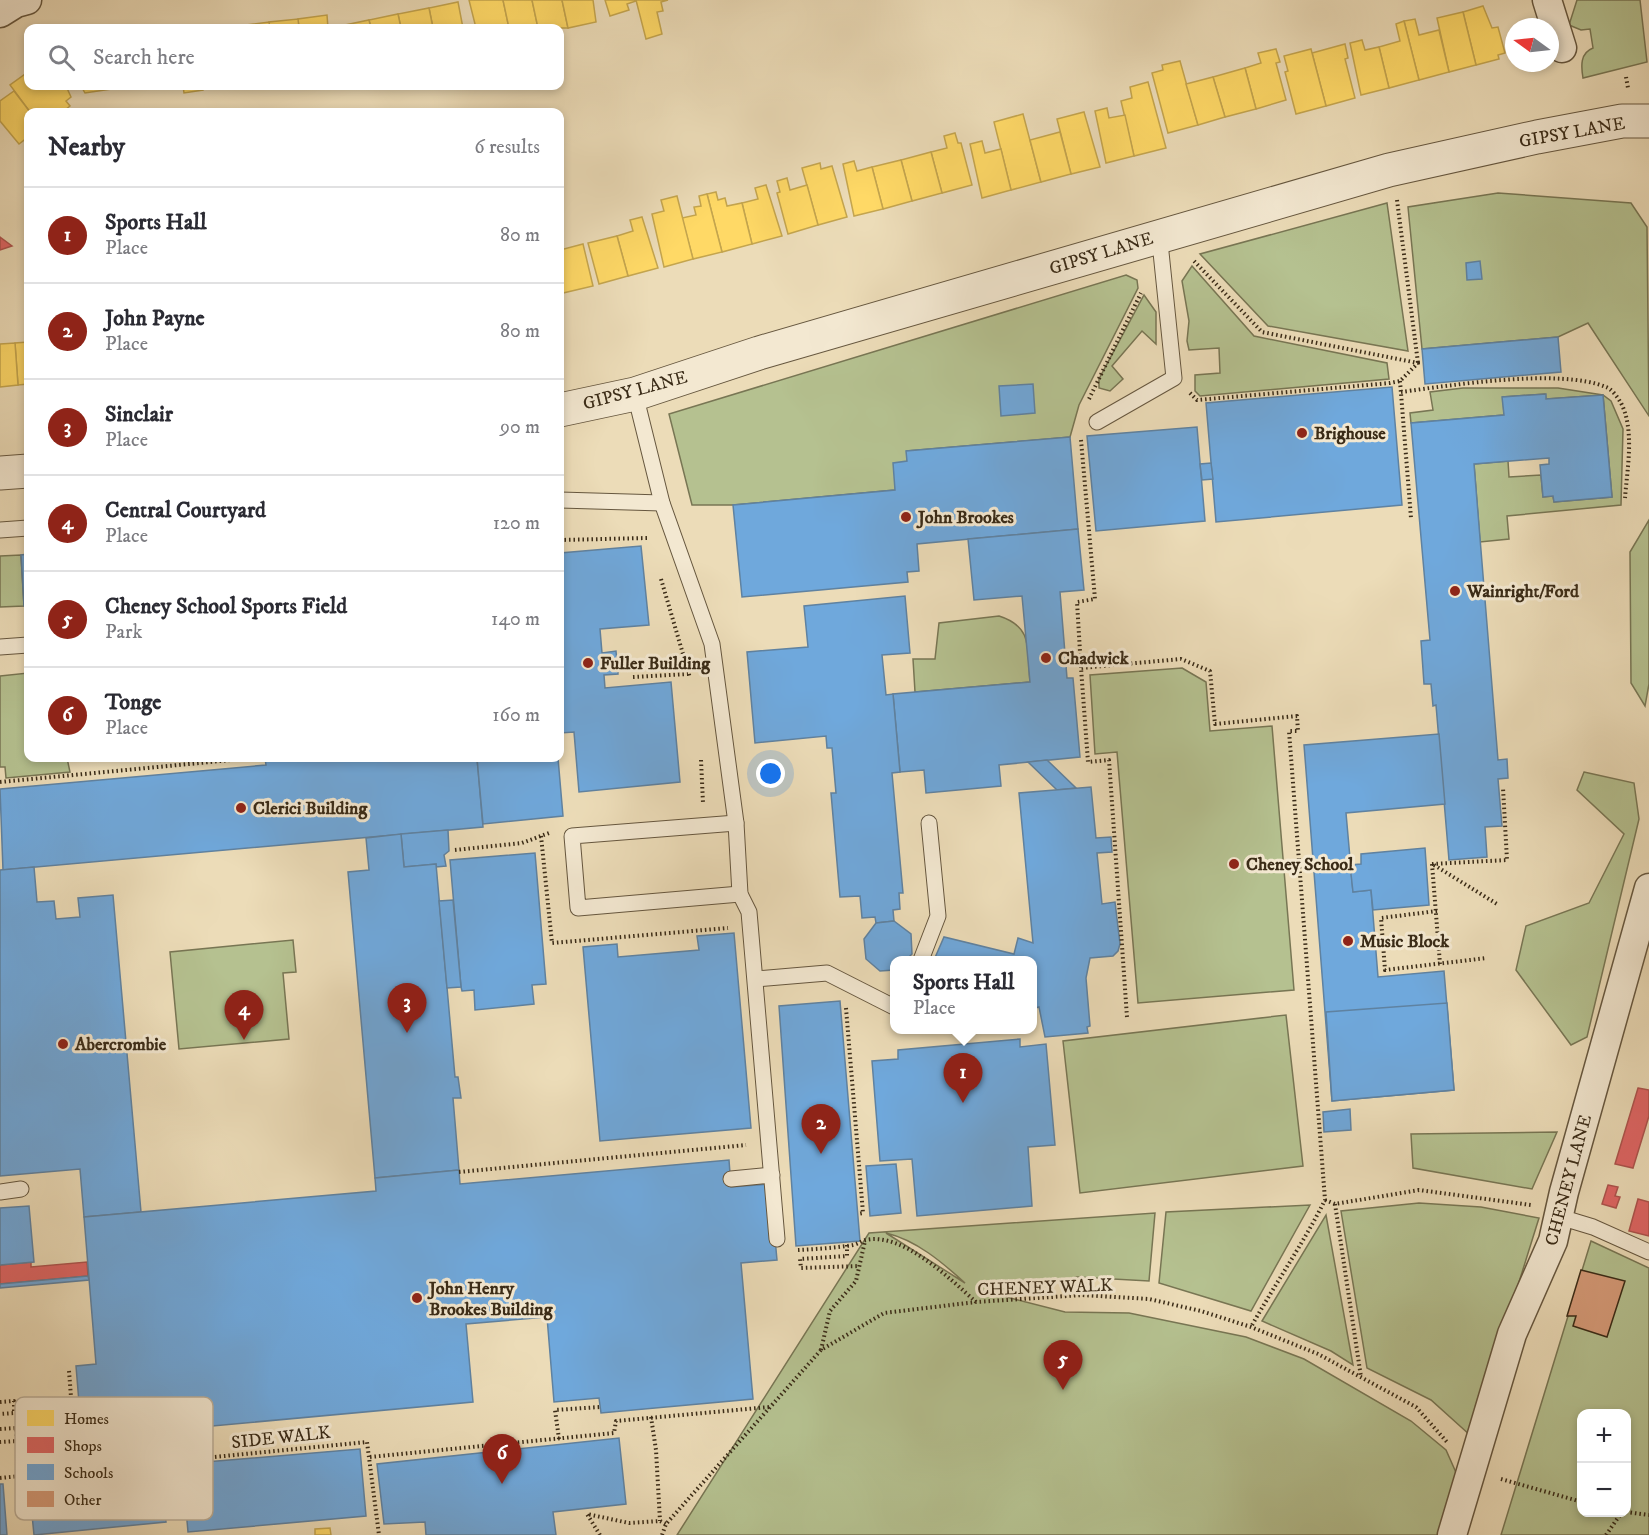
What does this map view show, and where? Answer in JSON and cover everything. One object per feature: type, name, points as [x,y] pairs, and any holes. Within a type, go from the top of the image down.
[{"type":"street","points":[[1547,0],[1562,48]]},
{"type":"street","name":"GIPSY LANE","points":[[564,409],[635,394],[759,353],[1168,228],[1389,170],[1537,137],[1622,121],[1649,121]]},
{"type":"street","points":[[0,473],[24,471]]},
{"type":"street","name":"CHENEY LANE","points":[[1452,1535],[1512,1334],[1553,1241],[1564,1192],[1649,888]]},
{"type":"lane","points":[[1097,422],[1174,378],[1168,228]]},
{"type":"lane","points":[[635,394],[662,503],[712,644],[736,823],[740,894],[750,912],[777,1239]]},
{"type":"lane","points":[[564,500],[662,503]]},
{"type":"lane","points":[[0,530],[24,528]]},
{"type":"lane","points":[[0,647],[24,645]]},
{"type":"lane","points":[[736,823],[572,837],[578,908],[740,894]]},
{"type":"lane","points":[[923,956],[938,916],[929,823]]},
{"type":"lane","points":[[756,979],[827,973],[890,1005]]},
{"type":"lane","points":[[731,1179],[772,1175]]},
{"type":"lane","points":[[0,1191],[21,1189]]},
{"type":"lane","points":[[1560,1215],[1649,1252]]},
{"type":"path","points":[[1389,170],[1398,201],[1418,363]]},
{"type":"path","points":[[1168,228],[1195,263],[1262,332],[1418,363]]},
{"type":"path","points":[[1128,1017],[1109,760],[1088,762],[1077,602],[1095,599],[1080,432],[1092,389],[1146,283]]},
{"type":"path","points":[[1174,378],[1197,400],[1401,381],[1418,363]]},
{"type":"path","points":[[1401,392],[1533,379],[1583,381],[1609,388],[1621,402],[1628,418],[1625,498]]},
{"type":"path","points":[[1401,381],[1411,518]]},
{"type":"path","points":[[1080,432],[1097,422]]},
{"type":"path","points":[[564,540],[647,537],[650,544]]},
{"type":"path","points":[[658,572],[691,681]]},
{"type":"path","points":[[1081,668],[1181,659],[1210,671],[1215,724],[1297,716],[1298,731],[1289,731],[1325,1200],[1310,1231],[1281,1272],[1251,1327]]},
{"type":"path","points":[[633,677],[688,674]]},
{"type":"path","points":[[700,751],[703,806]]},
{"type":"path","points":[[0,782],[210,762]]},
{"type":"path","points":[[1432,864],[1507,860],[1503,788]]},
{"type":"path","points":[[456,850],[522,843],[560,830]]},
{"type":"path","points":[[541,836],[552,943],[735,927]]},
{"type":"path","points":[[1432,864],[1497,904]]},
{"type":"path","points":[[1432,864],[1440,964]]},
{"type":"path","points":[[1437,911],[1381,918],[1385,970],[1487,958]]},
{"type":"path","points":[[846,1002],[862,1213],[858,1214]]},
{"type":"path","points":[[459,1172],[756,1144]]},
{"type":"path","points":[[1325,1200],[1335,1204],[1419,1190],[1521,1202],[1560,1215]]},
{"type":"path","points":[[1335,1204],[1361,1378]]},
{"type":"path","points":[[822,1350],[830,1311],[856,1281],[866,1240]]},
{"type":"path","points":[[793,1251],[847,1245],[866,1240],[886,1241],[907,1248],[942,1272],[976,1302]]},
{"type":"path","points":[[847,1245],[847,1256],[800,1259],[801,1268],[859,1266]]},
{"type":"path","name":"CHENEY WALK","points":[[662,1535],[666,1524],[822,1350],[884,1314],[976,1302],[1082,1295],[1149,1299],[1251,1327],[1318,1354],[1416,1407],[1444,1437],[1462,1467],[1472,1469]]},
{"type":"path","points":[[69,1371],[71,1397]]},
{"type":"path","points":[[0,1402],[14,1401],[14,1413],[0,1414]]},
{"type":"path","points":[[559,1439],[555,1410],[600,1407]]},
{"type":"path","points":[[379,1535],[370,1457],[614,1433],[616,1421],[770,1407]]},
{"type":"path","points":[[651,1418],[656,1450],[660,1521]]},
{"type":"path","points":[[0,1429],[15,1428]]},
{"type":"path","points":[[0,1442],[15,1441]]},
{"type":"path","name":"SIDE WALK","points":[[213,1457],[367,1442],[370,1457]]},
{"type":"path","points":[[1472,1469],[1577,1501]]},
{"type":"path","name":"SIDE WALK","points":[[0,1478],[15,1477]]},
{"type":"path","points":[[1631,1513],[1649,1515]]},
{"type":"path","points":[[600,1535],[587,1514],[629,1523],[660,1521],[666,1524]]},
{"type":"path","points":[[1606,1535],[1620,1517]]},
{"type":"green space","points":[[1577,0],[1640,0],[1647,62],[1583,78],[1584,57],[1593,48],[1590,29],[1581,30],[1569,25]]},
{"type":"green space","points":[[1498,193],[1631,203],[1647,227],[1649,416],[1588,323],[1558,337],[1422,349],[1408,207]]},
{"type":"green space","points":[[1387,203],[1408,351],[1268,326],[1200,254]]},
{"type":"green space","points":[[1192,266],[1254,336],[1387,363],[1389,379],[1200,396],[1195,391],[1195,375],[1220,373],[1219,348],[1189,350],[1187,341],[1189,321],[1182,281]]},
{"type":"green space","points":[[1126,275],[1137,280],[1138,288],[1079,405],[1070,437],[907,451],[907,461],[895,490],[733,505],[692,505],[669,414]]},
{"type":"green space","points":[[1144,295],[1156,312],[1156,344],[1142,331],[1112,366],[1123,379],[1110,391],[1099,388],[1099,379]]},
{"type":"green space","points":[[1463,388],[1558,388],[1603,395],[1546,399],[1545,394],[1503,397],[1504,415],[1411,423],[1410,413],[1433,410],[1430,392]]},
{"type":"green space","points":[[1603,395],[1611,401],[1623,429],[1621,505],[1507,516],[1509,539],[1480,542],[1474,464],[1508,461],[1509,477],[1541,475],[1543,497],[1553,496],[1554,502],[1612,497]]},
{"type":"green space","points":[[1649,520],[1649,684],[1645,706],[1631,683],[1630,552]]},
{"type":"green space","points":[[21,555],[24,606],[0,607],[0,556]]},
{"type":"green space","points":[[999,616],[1018,626],[1023,633],[1028,650],[1030,682],[915,692],[913,659],[935,659],[939,623]]},
{"type":"green space","points":[[1182,668],[1206,682],[1210,731],[1272,726],[1294,990],[1138,1003],[1117,752],[1095,754],[1090,675]]},
{"type":"green space","points":[[24,673],[24,762],[68,762],[70,772],[6,778],[5,767],[0,767],[0,676]]},
{"type":"green space","points":[[1584,772],[1634,783],[1639,819],[1587,1037],[1571,1045],[1516,970],[1526,926],[1589,903],[1624,834],[1577,790]]},
{"type":"green space","points":[[293,940],[296,972],[283,973],[289,1039],[179,1049],[170,952]]},
{"type":"green space","points":[[1286,1015],[1303,1166],[1080,1193],[1063,1041]]},
{"type":"green space","points":[[1557,1132],[1532,1189],[1413,1168],[1411,1134]]},
{"type":"green space","points":[[1419,1203],[1481,1207],[1539,1218],[1471,1436],[1431,1400],[1367,1368],[1341,1211]]},
{"type":"green space","points":[[1310,1205],[1251,1311],[1159,1283],[1166,1212]]},
{"type":"green space","points":[[1155,1213],[1149,1281],[1077,1277],[1017,1291],[991,1293],[1065,1312],[1129,1313],[1246,1337],[1304,1359],[1411,1421],[1446,1450],[1458,1477],[1440,1535],[677,1535],[869,1233]],"holes":[[[886,1233],[897,1236],[928,1253],[965,1283]]]},
{"type":"green space","points":[[1326,1215],[1353,1365],[1331,1351],[1262,1321]]},
{"type":"green space","points":[[1591,1241],[1649,1268],[1649,1535],[1501,1535]]},
{"type":"building: Homes","points":[[469,0],[503,0],[508,24],[475,24]]},
{"type":"building: Homes","points":[[503,0],[532,0],[537,24],[508,24]]},
{"type":"building: Homes","points":[[532,0],[562,0],[568,28],[564,28],[564,24],[537,24]]},
{"type":"building: Homes","points":[[562,0],[593,0],[596,22],[568,28]]},
{"type":"building: Homes","points":[[605,0],[636,1],[627,4],[629,10],[610,16]]},
{"type":"building: Homes","points":[[636,0],[668,0],[661,2],[663,11],[657,12],[662,34],[646,39]]},
{"type":"building: Homes","points":[[458,2],[462,24],[432,24],[429,8]]},
{"type":"building: Homes","points":[[1483,6],[1492,28],[1498,27],[1505,53],[1498,55],[1499,59],[1476,65],[1463,12]]},
{"type":"building: Homes","points":[[429,8],[432,24],[400,24],[398,14]]},
{"type":"building: Homes","points":[[1463,12],[1476,65],[1449,72],[1437,18]]},
{"type":"building: Homes","points":[[398,14],[400,24],[370,24],[369,20]]},
{"type":"building: Homes","points":[[327,15],[328,24],[299,24],[298,19]]},
{"type":"building: Homes","points":[[298,19],[299,24],[269,24],[269,22]]},
{"type":"building: Homes","points":[[1415,19],[1419,35],[1439,30],[1449,72],[1419,80],[1404,21]]},
{"type":"building: Homes","points":[[369,20],[370,24],[350,24]]},
{"type":"building: Homes","points":[[1404,21],[1419,80],[1389,88],[1379,47],[1400,41],[1396,24]]},
{"type":"building: Homes","points":[[1362,40],[1365,50],[1379,47],[1389,88],[1361,95],[1350,43]]},
{"type":"building: Homes","points":[[1345,44],[1348,58],[1345,59],[1355,98],[1326,106],[1312,53]]},
{"type":"building: Homes","points":[[1276,49],[1280,62],[1276,63],[1286,100],[1256,109],[1245,68],[1261,63],[1258,53]]},
{"type":"building: Homes","points":[[1311,49],[1326,106],[1296,114],[1285,72],[1288,71],[1284,56]]},
{"type":"building: Homes","points":[[1180,61],[1198,125],[1168,133],[1152,73],[1163,70],[1162,65]]},
{"type":"building: Homes","points":[[1245,68],[1256,109],[1225,117],[1213,77]]},
{"type":"building: Homes","points":[[24,75],[24,90],[68,90],[71,97],[66,101],[70,106],[68,108],[27,108],[10,85]]},
{"type":"building: Homes","points":[[1213,77],[1225,117],[1198,125],[1186,84]]},
{"type":"building: Homes","points":[[1148,82],[1166,148],[1134,156],[1121,101],[1132,98],[1130,87]]},
{"type":"building: Homes","points":[[83,90],[104,90],[85,93]]},
{"type":"building: Homes","points":[[184,90],[203,90],[184,93]]},
{"type":"building: Homes","points":[[14,91],[27,108],[24,108],[24,140],[19,144],[0,121],[0,101]]},
{"type":"building: Homes","points":[[1107,108],[1109,118],[1125,115],[1134,156],[1106,163],[1095,111]]},
{"type":"building: Homes","points":[[1084,112],[1100,167],[1071,174],[1057,119]]},
{"type":"building: Homes","points":[[1023,114],[1041,182],[1011,190],[994,122]]},
{"type":"building: Homes","points":[[1060,132],[1071,174],[1041,182],[1030,140]]},
{"type":"building: Homes","points":[[955,133],[958,143],[961,143],[972,185],[942,193],[931,152],[947,148],[944,136]]},
{"type":"building: Homes","points":[[982,141],[985,153],[1001,149],[1011,190],[982,198],[970,144]]},
{"type":"building: Homes","points":[[931,152],[942,193],[912,201],[901,160]]},
{"type":"building: Homes","points":[[901,160],[912,201],[883,209],[872,167]]},
{"type":"building: Homes","points":[[854,161],[857,171],[872,167],[883,209],[854,216],[843,164]]},
{"type":"building: Homes","points":[[820,163],[821,169],[832,166],[847,217],[818,225],[802,168]]},
{"type":"building: Homes","points":[[787,178],[790,190],[807,185],[818,225],[788,234],[777,193],[780,192],[777,181]]},
{"type":"building: Homes","points":[[766,185],[782,236],[752,244],[742,203],[758,199],[755,188]]},
{"type":"building: Homes","points":[[716,192],[718,200],[725,198],[727,206],[742,203],[752,244],[722,252],[707,194]]},
{"type":"building: Homes","points":[[707,194],[722,252],[693,259],[682,218],[696,215],[694,207],[701,206],[699,196]]},
{"type":"building: Homes","points":[[677,196],[693,259],[664,267],[652,214],[664,211],[661,200]]},
{"type":"building: Homes","points":[[642,217],[658,268],[628,276],[617,236],[633,231],[630,220]]},
{"type":"building: Homes","points":[[617,236],[628,276],[599,284],[588,243]]},
{"type":"building: Homes","points":[[583,244],[593,286],[564,293],[564,249]]},
{"type":"building: Homes","points":[[24,342],[24,384],[18,385],[15,343]]},
{"type":"building: Homes","points":[[15,343],[18,385],[0,387],[0,344]]},
{"type":"building: Homes","points":[[330,1528],[331,1535],[315,1535],[315,1529]]},
{"type":"building: Shops","points":[[0,237],[12,246],[0,250]]},
{"type":"building: Shops","points":[[1638,1088],[1649,1090],[1649,1116],[1633,1168],[1615,1164]]},
{"type":"building: Shops","points":[[1608,1185],[1618,1187],[1615,1196],[1620,1197],[1616,1208],[1602,1204]]},
{"type":"building: Shops","points":[[1638,1199],[1649,1202],[1649,1236],[1629,1231]]},
{"type":"building: Shops","points":[[31,1262],[31,1267],[87,1262],[88,1276],[0,1284],[0,1265]]},
{"type":"building: Schools","points":[[1480,261],[1482,279],[1467,280],[1466,263]]},
{"type":"building: Schools","points":[[1558,337],[1561,372],[1425,384],[1422,349]]},
{"type":"building: Schools","points":[[1033,384],[1035,413],[1001,416],[999,386]]},
{"type":"building: Schools","name":"Brighouse","points":[[1392,387],[1402,505],[1216,522],[1206,403]]},
{"type":"building: Schools","name":"Wainright/Ford","points":[[1546,394],[1546,399],[1603,395],[1612,497],[1554,502],[1553,496],[1543,497],[1540,465],[1549,464],[1549,458],[1474,464],[1498,760],[1507,759],[1508,778],[1498,779],[1502,826],[1485,827],[1487,857],[1449,860],[1436,705],[1433,706],[1431,684],[1424,684],[1421,641],[1430,640],[1411,423],[1504,415],[1502,397]]},
{"type":"building: Schools","points":[[1197,427],[1205,521],[1096,531],[1087,436]]},
{"type":"building: Schools","name":"John Brookes","points":[[1070,437],[1078,529],[917,544],[919,571],[907,572],[908,582],[742,597],[733,505],[895,490],[893,463],[907,461],[906,451]]},
{"type":"building: Schools","points":[[1211,463],[1213,479],[1202,480],[1200,464]]},
{"type":"building: Schools","name":"Chadwick","points":[[1078,529],[1084,590],[1060,592],[1067,678],[1073,678],[1080,757],[999,765],[1001,786],[926,793],[924,770],[900,772],[893,694],[1030,682],[1022,596],[974,600],[968,539]]},
{"type":"building: Schools","name":"Fuller Building","points":[[641,546],[649,625],[600,629],[602,653],[616,651],[618,674],[604,675],[605,688],[671,682],[680,782],[579,792],[574,732],[564,733],[564,553]]},
{"type":"building: Schools","points":[[21,555],[24,555],[24,606]]},
{"type":"building: Schools","points":[[905,596],[910,653],[882,655],[886,695],[893,694],[900,772],[892,773],[903,893],[899,893],[900,909],[893,910],[894,921],[876,923],[875,917],[862,918],[860,896],[840,897],[831,793],[836,793],[832,748],[827,748],[826,736],[755,743],[747,652],[808,647],[804,606]]},
{"type":"building: Schools","name":"Music Block","points":[[1439,734],[1445,804],[1346,813],[1353,892],[1371,890],[1378,977],[1444,971],[1454,1090],[1332,1101],[1304,745]]},
{"type":"building: Schools","points":[[1047,760],[1076,788],[1057,790],[1028,762]]},
{"type":"building: Schools","name":"Clerici Building","points":[[266,762],[477,762],[483,827],[3,870],[0,789],[266,765]]},
{"type":"building: Schools","points":[[477,762],[558,762],[563,816],[483,824]]},
{"type":"building: Schools","points":[[1091,787],[1096,838],[1111,837],[1112,852],[1097,853],[1102,904],[1115,902],[1120,944],[1113,956],[1090,958],[1086,978],[1090,1026],[1087,1027],[1088,1033],[1045,1037],[1039,1007],[1037,1008],[1037,956],[936,956],[944,937],[1014,954],[1018,938],[1033,943],[1019,793]]},
{"type":"building: Schools","points":[[448,830],[449,851],[444,855],[446,866],[436,867],[436,864],[404,867],[401,834]]},
{"type":"building: Schools","points":[[401,834],[404,867],[436,864],[455,1077],[458,1077],[461,1098],[453,1098],[459,1170],[375,1178],[348,872],[369,870],[366,838]]},
{"type":"building: Schools","points":[[1425,848],[1429,905],[1373,910],[1371,890],[1353,892],[1350,865],[1361,864],[1361,854]]},
{"type":"building: Schools","points":[[535,853],[546,984],[532,985],[534,1004],[475,1010],[474,990],[462,991],[461,987],[450,860]]},
{"type":"building: Schools","name":"Abercrombie","points":[[34,867],[37,902],[54,901],[56,919],[80,917],[78,898],[113,895],[141,1212],[84,1217],[80,1169],[0,1176],[0,870]]},
{"type":"building: Schools","points":[[453,900],[461,987],[447,988],[439,901]]},
{"type":"building: Schools","points":[[894,921],[911,934],[912,954],[910,956],[890,956],[890,970],[880,971],[866,959],[864,939],[876,923]]},
{"type":"building: Schools","points":[[734,933],[751,1128],[600,1141],[583,947],[617,944],[618,957],[699,950],[697,936]]},
{"type":"building: Schools","points":[[840,1001],[860,1241],[796,1246],[779,1006]]},
{"type":"building: Schools","points":[[1447,1003],[1454,1090],[1332,1101],[1326,1012]]},
{"type":"building: Schools","points":[[1020,1039],[1020,1047],[1046,1044],[1055,1145],[1028,1147],[1032,1206],[917,1216],[912,1159],[880,1161],[872,1061],[898,1059],[898,1050]]},
{"type":"building: Schools","points":[[1350,1109],[1351,1130],[1324,1132],[1323,1112]]},
{"type":"building: Schools","name":"John Henry Brookes Building","points":[[729,1160],[731,1187],[770,1184],[777,1260],[741,1263],[753,1399],[601,1413],[599,1398],[554,1402],[547,1317],[466,1324],[473,1402],[213,1426],[213,1397],[79,1397],[76,1366],[96,1364],[84,1217],[376,1191],[375,1178],[459,1170],[460,1184]]},
{"type":"building: Schools","points":[[896,1164],[901,1213],[870,1216],[866,1166]]},
{"type":"building: Schools","points":[[29,1206],[34,1262],[0,1265],[0,1208]]},
{"type":"building: Schools","points":[[88,1276],[89,1280],[0,1288],[0,1284]]},
{"type":"building: Schools","points":[[619,1438],[626,1504],[553,1512],[556,1535],[426,1535],[425,1522],[384,1524],[377,1464]]},
{"type":"building: Schools","points":[[360,1449],[366,1516],[188,1532],[187,1520],[213,1520],[213,1461]]},
{"type":"building: Schools","points":[[0,1484],[3,1484],[7,1535],[0,1535]]},
{"type":"building: Schools","points":[[33,1520],[166,1520],[166,1522],[34,1535]]},
{"type":"building: Other","points":[[1581,1270],[1625,1281],[1607,1337],[1573,1326],[1576,1316],[1567,1316]]},
{"type":"place","name":"Brighouse","points":[[1302,433]]},
{"type":"place","name":"John Brookes","points":[[906,517]]},
{"type":"place","name":"Wainright/Ford","points":[[1455,591]]},
{"type":"place","name":"Chadwick","points":[[1046,658]]},
{"type":"place","name":"Fuller Building","points":[[588,663]]},
{"type":"place","name":"Clerici Building","points":[[241,808]]},
{"type":"place","name":"Cheney School","points":[[1234,864]]},
{"type":"place","name":"Music Block","points":[[1348,941]]},
{"type":"place","name":"Sinclair","points":[[407,1033]]},
{"type":"place","name":"Central Courtyard","points":[[244,1040]]},
{"type":"place","name":"Abercrombie","points":[[63,1044]]},
{"type":"place","name":"Sports Hall","points":[[963,1103]]},
{"type":"place","name":"John Payne","points":[[821,1154]]},
{"type":"place","name":"John Henry Brookes Building","points":[[417,1298]]},
{"type":"place","name":"Cheney School Sports Field","points":[[1063,1390]]},
{"type":"place","name":"Tonge","points":[[502,1484]]}]
